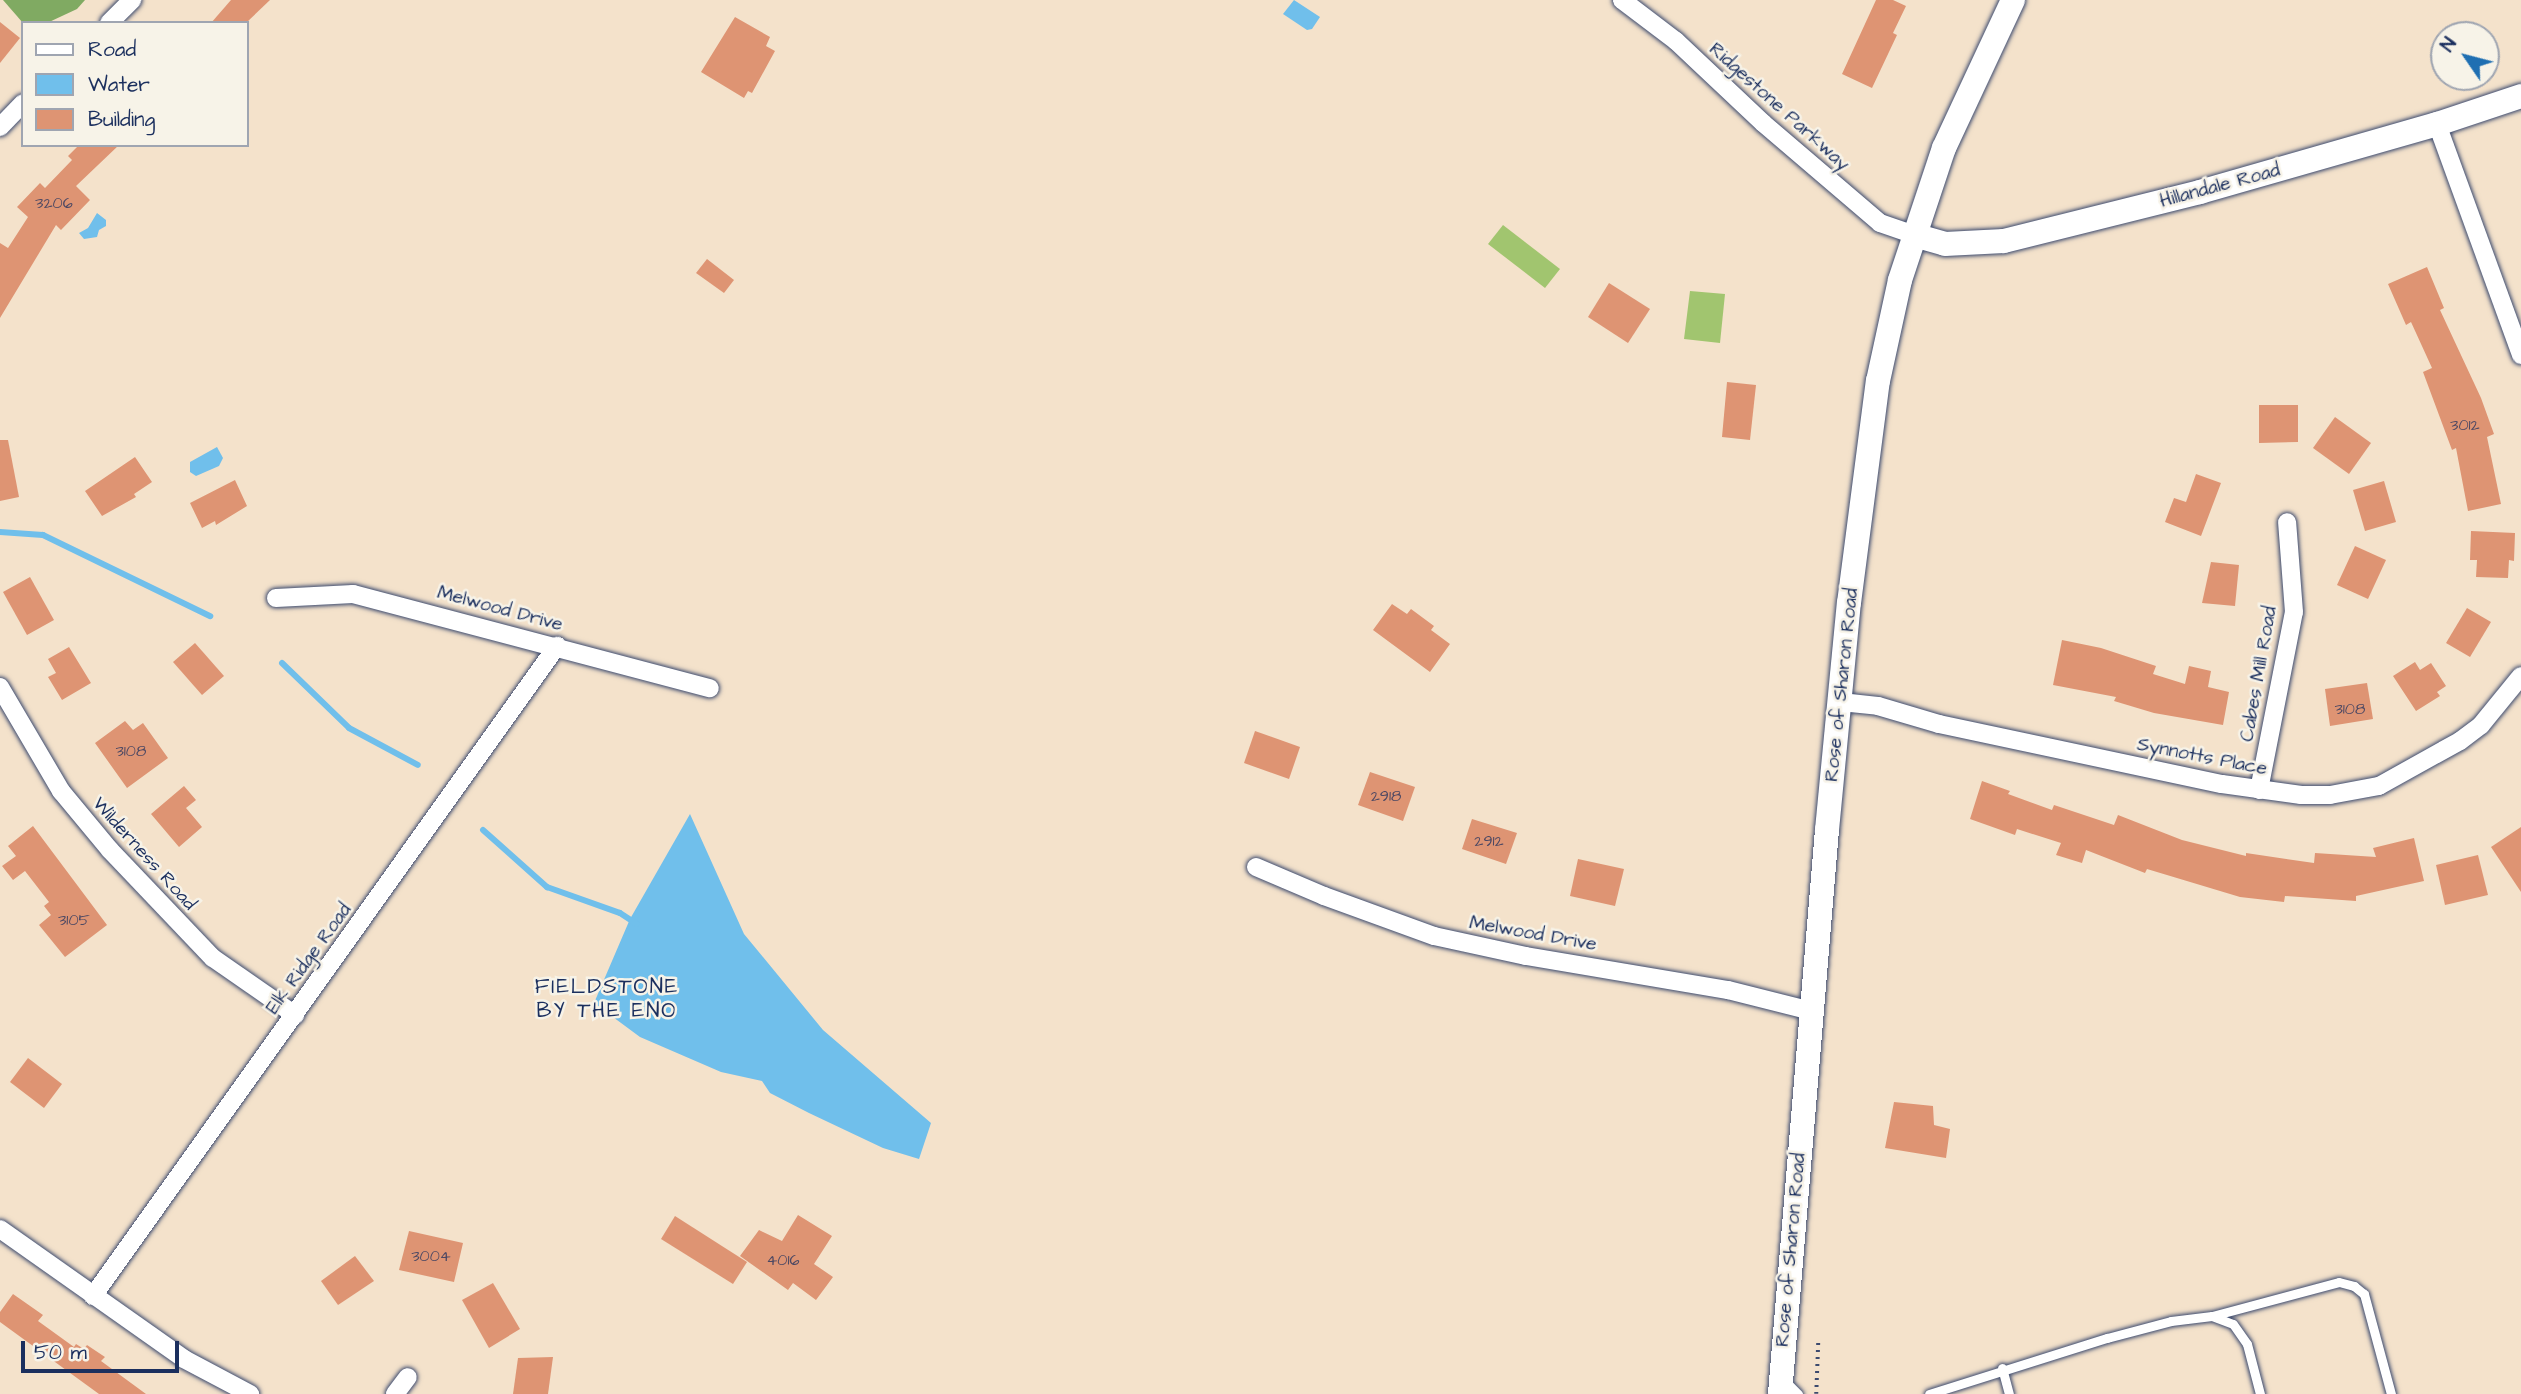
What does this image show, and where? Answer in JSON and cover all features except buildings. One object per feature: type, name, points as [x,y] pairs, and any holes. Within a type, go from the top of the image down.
[{"type":"street","points":[[110,21],[132,0]]},
{"type":"street","name":"Ridgestone Parkway","points":[[1622,0],[1676,41],[1763,123],[1880,223],[1914,235]]},
{"type":"street","name":"Rose of Sharon Road","points":[[1786,1388],[1811,1011],[1849,603],[1878,381],[1900,280],[1944,148],[2013,0]]},
{"type":"street","name":"Hillandale Road","points":[[1914,235],[1944,244],[2004,241],[2200,192],[2437,124],[2521,96]]},
{"type":"street","points":[[0,127],[21,105]]},
{"type":"street","points":[[2437,124],[2521,355]]},
{"type":"street","name":"Cabes Mill Road","points":[[2259,790],[2294,612],[2287,523]]},
{"type":"street","name":"Melwood Drive","points":[[276,598],[353,594],[710,688]]},
{"type":"street","name":"Elk Ridge Road","points":[[93,1296],[556,646]]},
{"type":"street","name":"Synnotts Place","points":[[1841,702],[1878,706],[1939,724],[2259,790],[2330,795],[2357,793],[2379,786],[2460,741],[2481,724],[2521,676]]},
{"type":"street","name":"Wilderness Road","points":[[0,687],[61,791],[110,850],[213,958],[295,1015]]},
{"type":"street","name":"Melwood Drive","points":[[1256,867],[1324,896],[1434,936],[1527,956],[1728,989],[1811,1011]]},
{"type":"street","points":[[0,1229],[184,1359],[250,1394]]},
{"type":"street","points":[[395,1394],[408,1377]]},
{"type":"lane","points":[[1928,1394],[2002,1368],[2171,1321],[2213,1316],[2339,1282],[2354,1286],[2364,1294],[2390,1394]]},
{"type":"lane","points":[[2213,1316],[2233,1324],[2247,1344],[2260,1394]]},
{"type":"lane","points":[[2002,1368],[2009,1394]]},
{"type":"path","points":[[1816,1394],[1818,1343]]},
{"type":"green space","points":[[3,0],[85,0],[77,9],[51,21],[21,21]]},
{"type":"green space","points":[[1503,225],[1560,269],[1545,288],[1488,244]]},
{"type":"green space","points":[[1690,291],[1725,294],[1720,343],[1684,339]]},
{"type":"water","points":[[1294,0],[1320,17],[1312,29],[1307,30],[1283,14]]},
{"type":"water","points":[[97,213],[106,220],[106,226],[99,230],[97,237],[84,239],[79,233],[88,228]]},
{"type":"water","points":[[217,447],[223,458],[219,466],[196,476],[190,472],[190,462]]},
{"type":"water","points":[[690,814],[744,934],[823,1030],[931,1123],[919,1159],[883,1148],[809,1113],[770,1093],[762,1081],[721,1072],[640,1037],[594,1003],[630,919]]},
{"type":"waterway","points":[[0,532],[43,535],[210,616]]},
{"type":"waterway","points":[[282,663],[349,728],[418,765]]},
{"type":"waterway","points":[[483,830],[547,887],[620,913],[637,924]]},
{"type":"district","name":"FIELDSTONE BY THE ENO","points":[[607,999]]}]
